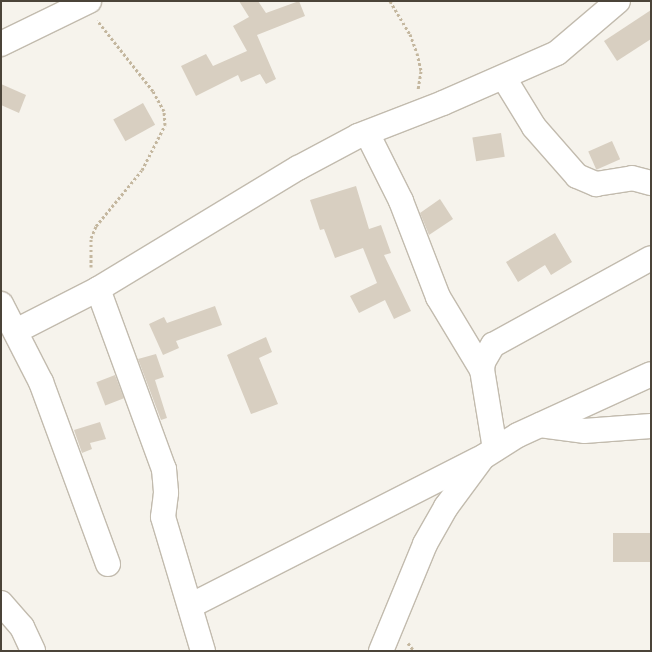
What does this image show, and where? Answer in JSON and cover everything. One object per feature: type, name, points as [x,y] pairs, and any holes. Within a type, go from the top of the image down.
[{"type":"street","points":[[16,331],[98,289],[298,168],[367,132],[504,78],[557,53],[618,1]]},
{"type":"street","points":[[1,44],[86,2]]},
{"type":"street","points":[[504,78],[534,127],[581,179],[596,184],[632,178],[651,183]]},
{"type":"street","points":[[367,132],[401,201],[438,297],[482,370]]},
{"type":"street","points":[[381,651],[425,544],[446,507],[489,453],[482,370],[483,362],[493,345],[651,258]]},
{"type":"street","points":[[98,289],[164,469],[166,493],[163,517],[203,651]]},
{"type":"street","points":[[1,304],[42,382],[108,564]]},
{"type":"street","points":[[190,606],[540,425],[651,374]]},
{"type":"street","points":[[540,425],[584,431],[651,426]]},
{"type":"street","points":[[1,603],[22,628],[33,651]]},
{"type":"path","points":[[390,1],[410,34],[421,71],[418,95],[408,116]]},
{"type":"path","points":[[86,2],[153,91],[164,111],[165,125],[142,170],[104,214],[90,238],[90,258],[98,289]]},
{"type":"building","points":[[239,1],[258,1],[266,13],[299,1],[305,16],[257,35],[276,79],[266,84],[260,74],[241,82],[238,75],[196,96],[181,66],[206,54],[213,66],[247,51],[233,26],[249,17]]},
{"type":"building","points":[[651,10],[651,39],[617,61],[604,41]]},
{"type":"building","points":[[1,84],[26,95],[19,113],[1,105]]},
{"type":"building","points":[[143,103],[155,125],[125,141],[113,119]]},
{"type":"building","points":[[501,133],[505,157],[476,161],[472,138]]},
{"type":"building","points":[[612,141],[620,159],[596,170],[588,152]]},
{"type":"building","points":[[356,186],[369,229],[381,225],[391,253],[384,255],[411,311],[394,319],[385,300],[359,313],[350,296],[377,283],[363,248],[335,258],[324,229],[320,230],[310,200]]},
{"type":"building","points":[[440,199],[453,219],[429,235],[420,213]]},
{"type":"building","points":[[555,233],[572,262],[551,275],[545,265],[518,282],[506,262]]},
{"type":"building","points":[[215,306],[222,325],[176,341],[179,348],[163,355],[149,324],[164,317],[167,323]]},
{"type":"building","points":[[266,337],[272,352],[259,358],[278,404],[251,414],[227,355]]},
{"type":"building","points":[[156,354],[164,377],[155,380],[167,418],[161,420],[138,359]]},
{"type":"building","points":[[115,375],[124,398],[105,406],[96,382]]},
{"type":"building","points":[[100,422],[106,439],[90,443],[92,449],[82,453],[74,430]]},
{"type":"building","points":[[613,533],[651,533],[651,562],[613,562]]}]
